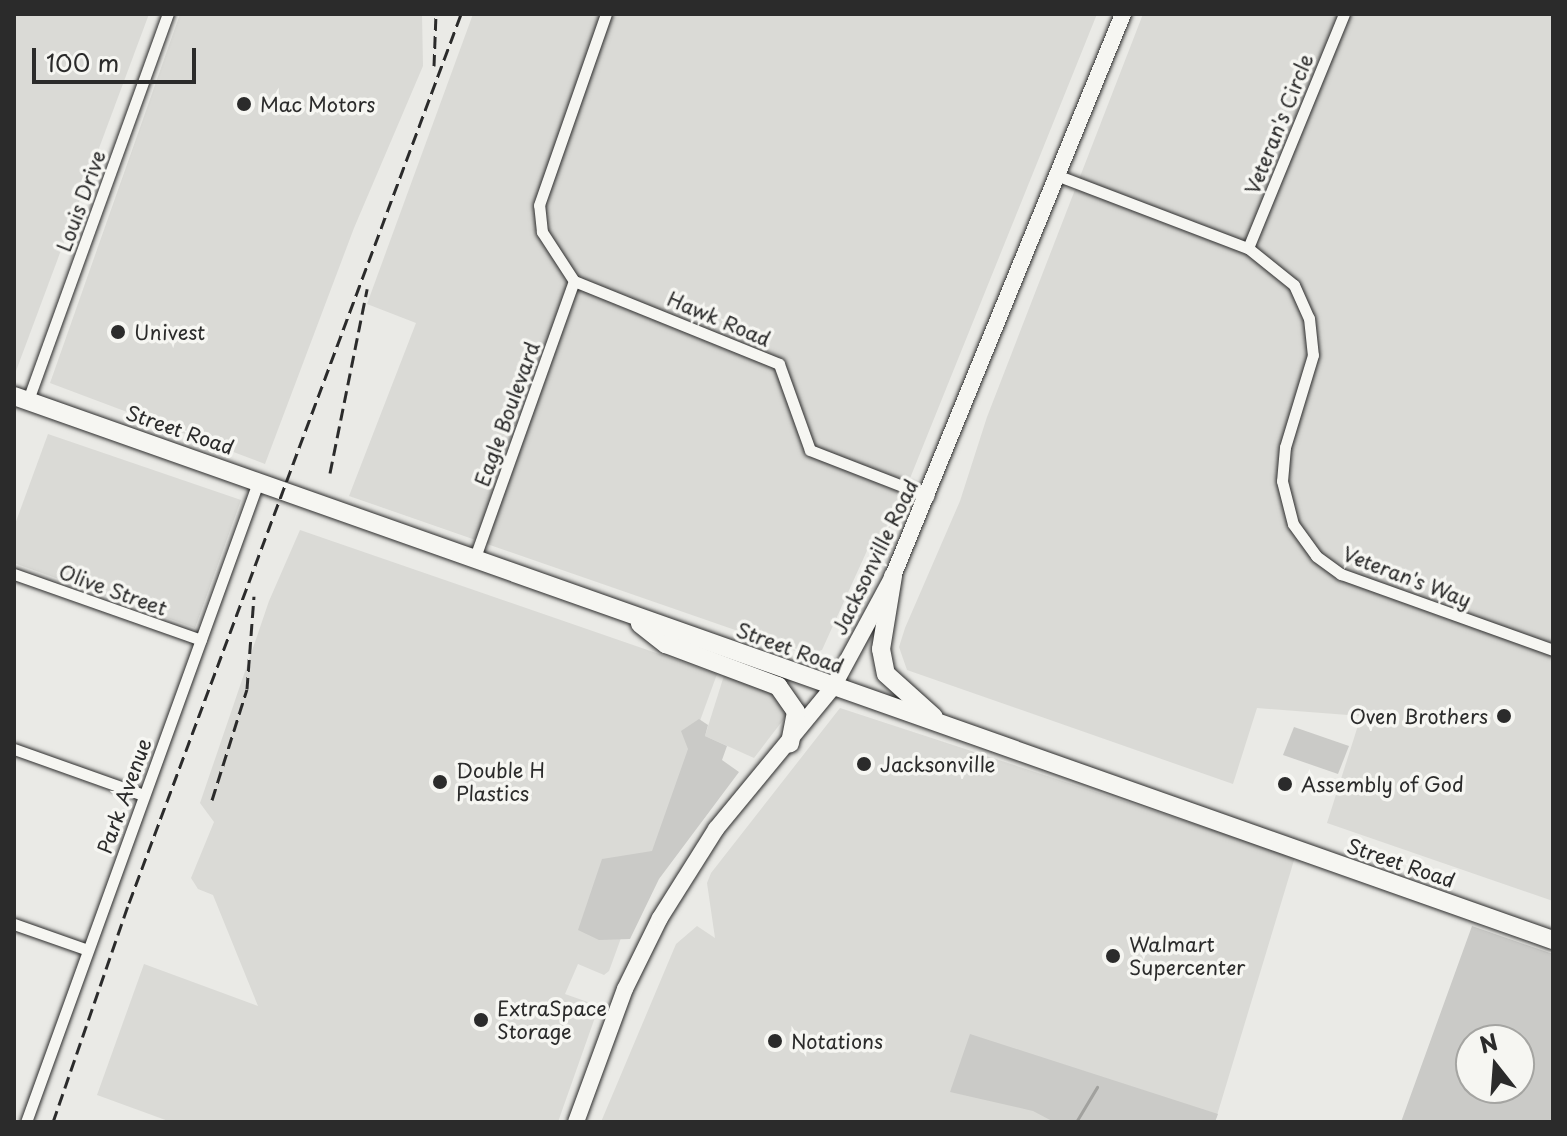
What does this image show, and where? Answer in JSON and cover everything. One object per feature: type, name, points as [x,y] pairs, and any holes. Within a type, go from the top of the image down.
[{"type":"main road","name":"Jacksonville Road","points":[[576,1122],[625,989],[660,918],[716,829],[790,743],[833,687],[893,576],[1123,14]]},
{"type":"main road","name":"Street Road","points":[[21,398],[628,616],[1553,940]]},
{"type":"main road","points":[[893,576],[881,649],[886,674],[945,726]]},
{"type":"main road","points":[[628,616],[666,644],[778,686],[796,712],[790,743]]},
{"type":"street","name":"Louis Drive","points":[[21,398],[168,14]]},
{"type":"street","points":[[574,281],[542,232],[539,205],[606,14]]},
{"type":"street","name":"Veteran's Circle","points":[[1248,248],[1344,14]]},
{"type":"street","name":"Veteran's Way","points":[[1059,176],[1248,248],[1288,278],[1311,327],[1311,367],[1282,468],[1286,502],[1306,545],[1341,574],[1553,650]]},
{"type":"street","name":"Hawk Road","points":[[574,281],[779,364],[810,450],[928,496]]},
{"type":"street","name":"Eagle Boulevard","points":[[474,560],[574,281]]},
{"type":"street","name":"Park Avenue","points":[[26,1122],[258,482]]},
{"type":"street","name":"Olive Street","points":[[14,574],[201,640]]},
{"type":"street","points":[[14,749],[143,795]]},
{"type":"street","points":[[14,924],[88,950]]},
{"type":"shaded area","points":[[14,14],[149,14],[16,371],[14,371]]},
{"type":"shaded area","points":[[180,14],[422,14],[423,66],[354,228],[265,464],[50,383]]},
{"type":"shaded area","points":[[473,14],[1097,14],[890,528],[870,544],[822,650],[807,655],[349,496],[416,323],[367,304]]},
{"type":"shaded area","points":[[1143,14],[1553,14],[1553,901],[1327,823],[1361,716],[1257,708],[1233,784],[907,670],[899,647],[905,628],[960,501],[987,417]]},
{"type":"shaded area","points":[[48,434],[241,500],[195,628],[14,563],[14,527]]},
{"type":"shaded area","points":[[300,530],[717,674],[609,971],[604,975],[578,964],[565,994],[599,1006],[558,1122],[171,1122],[97,1095],[144,964],[258,1006],[213,895],[198,889],[191,878],[214,822],[200,803],[269,601]]},
{"type":"shaded area","points":[[726,669],[772,686],[790,711],[754,758],[705,736]]},
{"type":"shaded area","points":[[840,708],[1295,857],[1215,1122],[601,1122],[676,944],[697,926],[715,938],[707,883],[711,873]]},
{"type":"shaded area","points":[[699,719],[708,725],[705,736],[727,746],[722,760],[739,772],[659,879],[630,939],[599,940],[578,930],[602,859],[652,851],[688,749],[681,731]]},
{"type":"shaded area","points":[[1294,727],[1349,746],[1338,774],[1283,755]]},
{"type":"shaded area","points":[[1472,926],[1553,954],[1553,1122],[1401,1122]]},
{"type":"shaded area","points":[[970,1034],[1218,1114],[1215,1122],[1054,1122],[1033,1111],[950,1092]]},
{"type":"waterway","points":[[1076,1122],[1097,1087]]},
{"type":"railway","points":[[434,66],[436,14]]},
{"type":"railway","points":[[53,1122],[129,903],[461,14]]},
{"type":"railway","points":[[330,473],[367,289]]},
{"type":"railway","points":[[212,800],[247,689],[254,596]]},
{"type":"place","name":"Mac Motors","points":[[244,104]]},
{"type":"place","name":"Univest","points":[[118,332]]},
{"type":"place","name":"Oven Brothers","points":[[1504,716]]},
{"type":"place","name":"Jacksonville","points":[[864,764]]},
{"type":"place","name":"Double H Plastics","points":[[440,782]]},
{"type":"place","name":"Assembly of God","points":[[1285,784]]},
{"type":"place","name":"Walmart Supercenter","points":[[1113,956]]},
{"type":"place","name":"ExtraSpace Storage","points":[[481,1020]]},
{"type":"place","name":"Notations","points":[[775,1041]]}]
